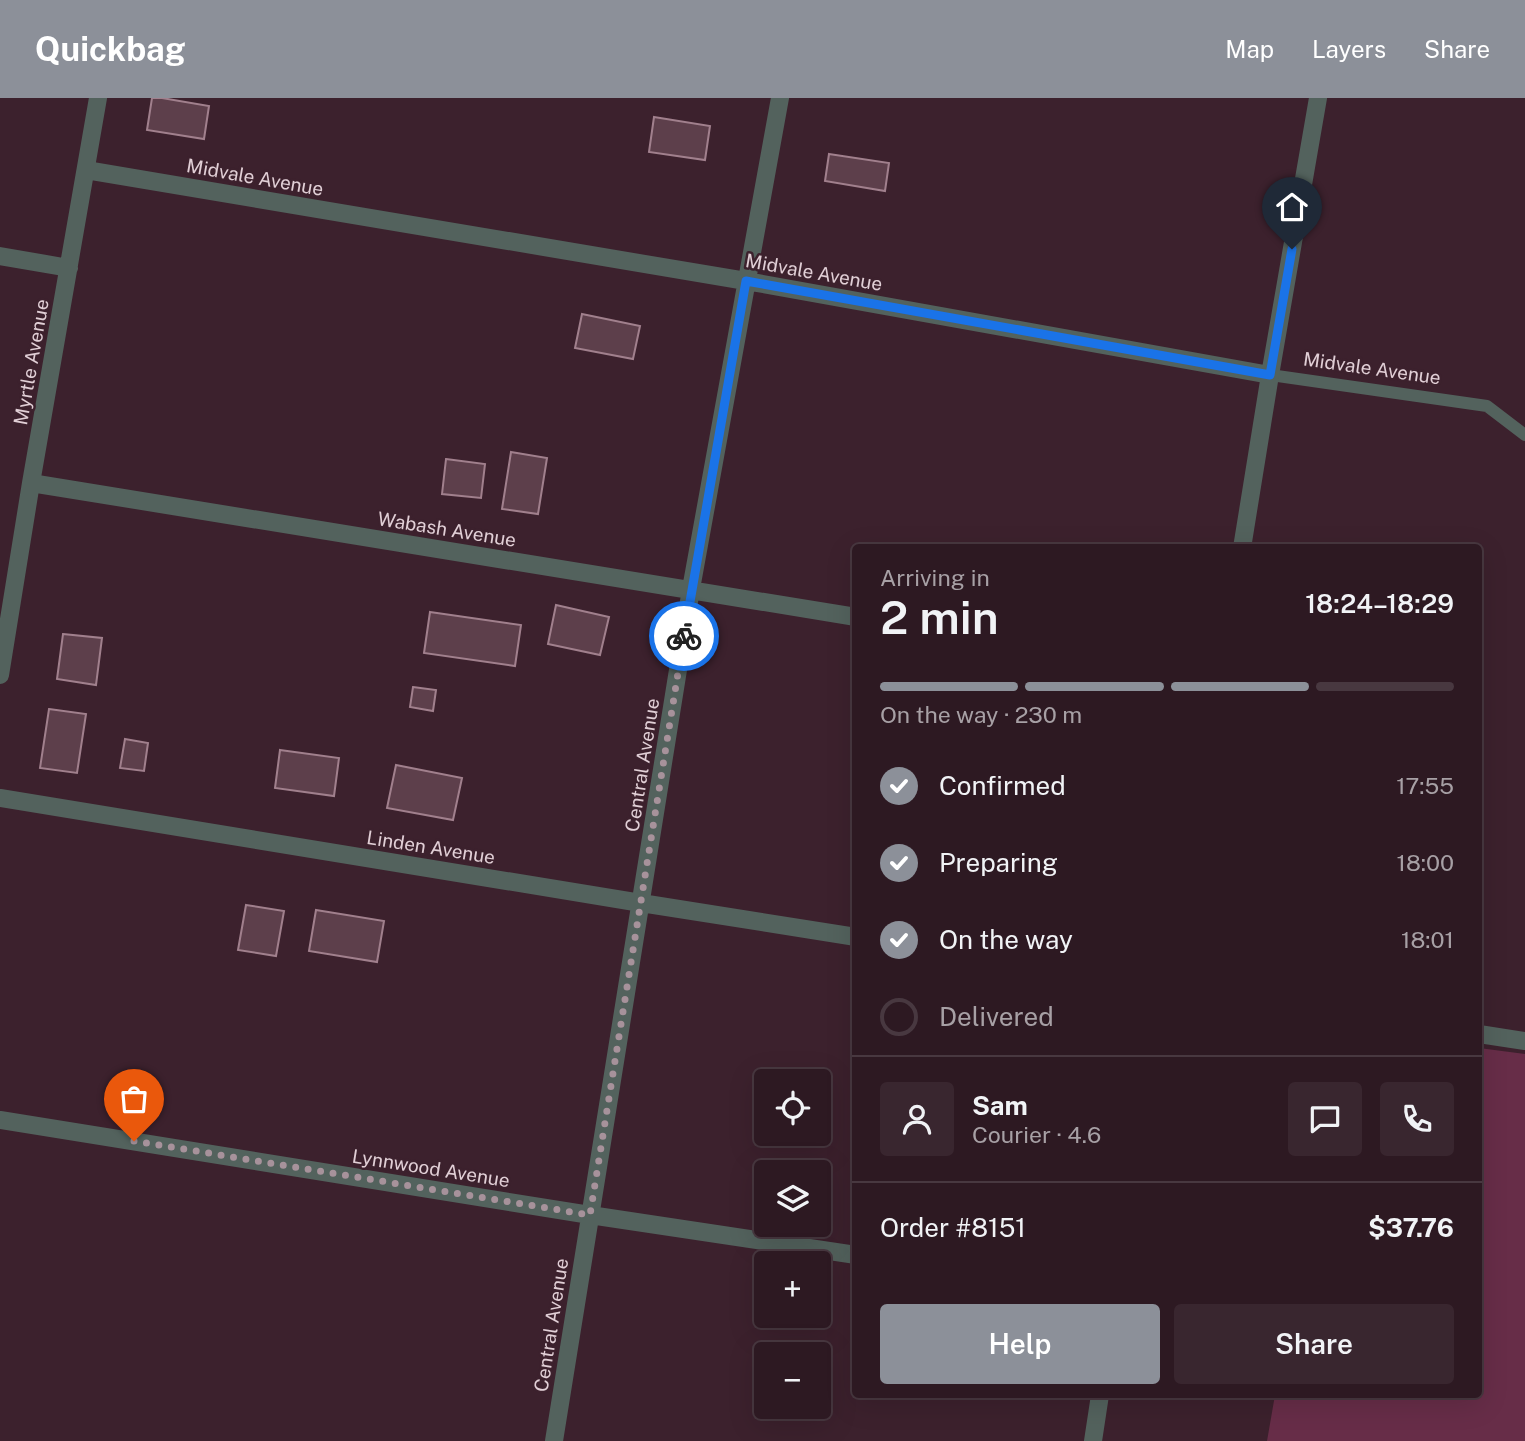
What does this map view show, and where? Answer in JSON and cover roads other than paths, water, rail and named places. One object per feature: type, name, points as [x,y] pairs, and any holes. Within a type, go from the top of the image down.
[{"type":"street","name":"Myrtle Avenue","points":[[0,675],[98,98]]},
{"type":"street","name":"Central Avenue","points":[[554,1441],[691,589],[780,98]]},
{"type":"street","points":[[1243,544],[1318,98]]},
{"type":"street","name":"Midvale Avenue","points":[[86,170],[746,281],[1270,375]]},
{"type":"street","points":[[0,256],[69,268]]},
{"type":"street","name":"Wabash Avenue","points":[[31,484],[852,616]]},
{"type":"street","name":"Linden Avenue","points":[[0,798],[852,936]]},
{"type":"street","points":[[1482,1034],[1525,1041]]},
{"type":"street","name":"Lynnwood Avenue","points":[[0,1120],[852,1254]]},
{"type":"street","points":[[1093,1441],[1100,1398]]},
{"type":"lane","name":"Midvale Avenue","points":[[1270,375],[1487,405],[1525,435]]}]
